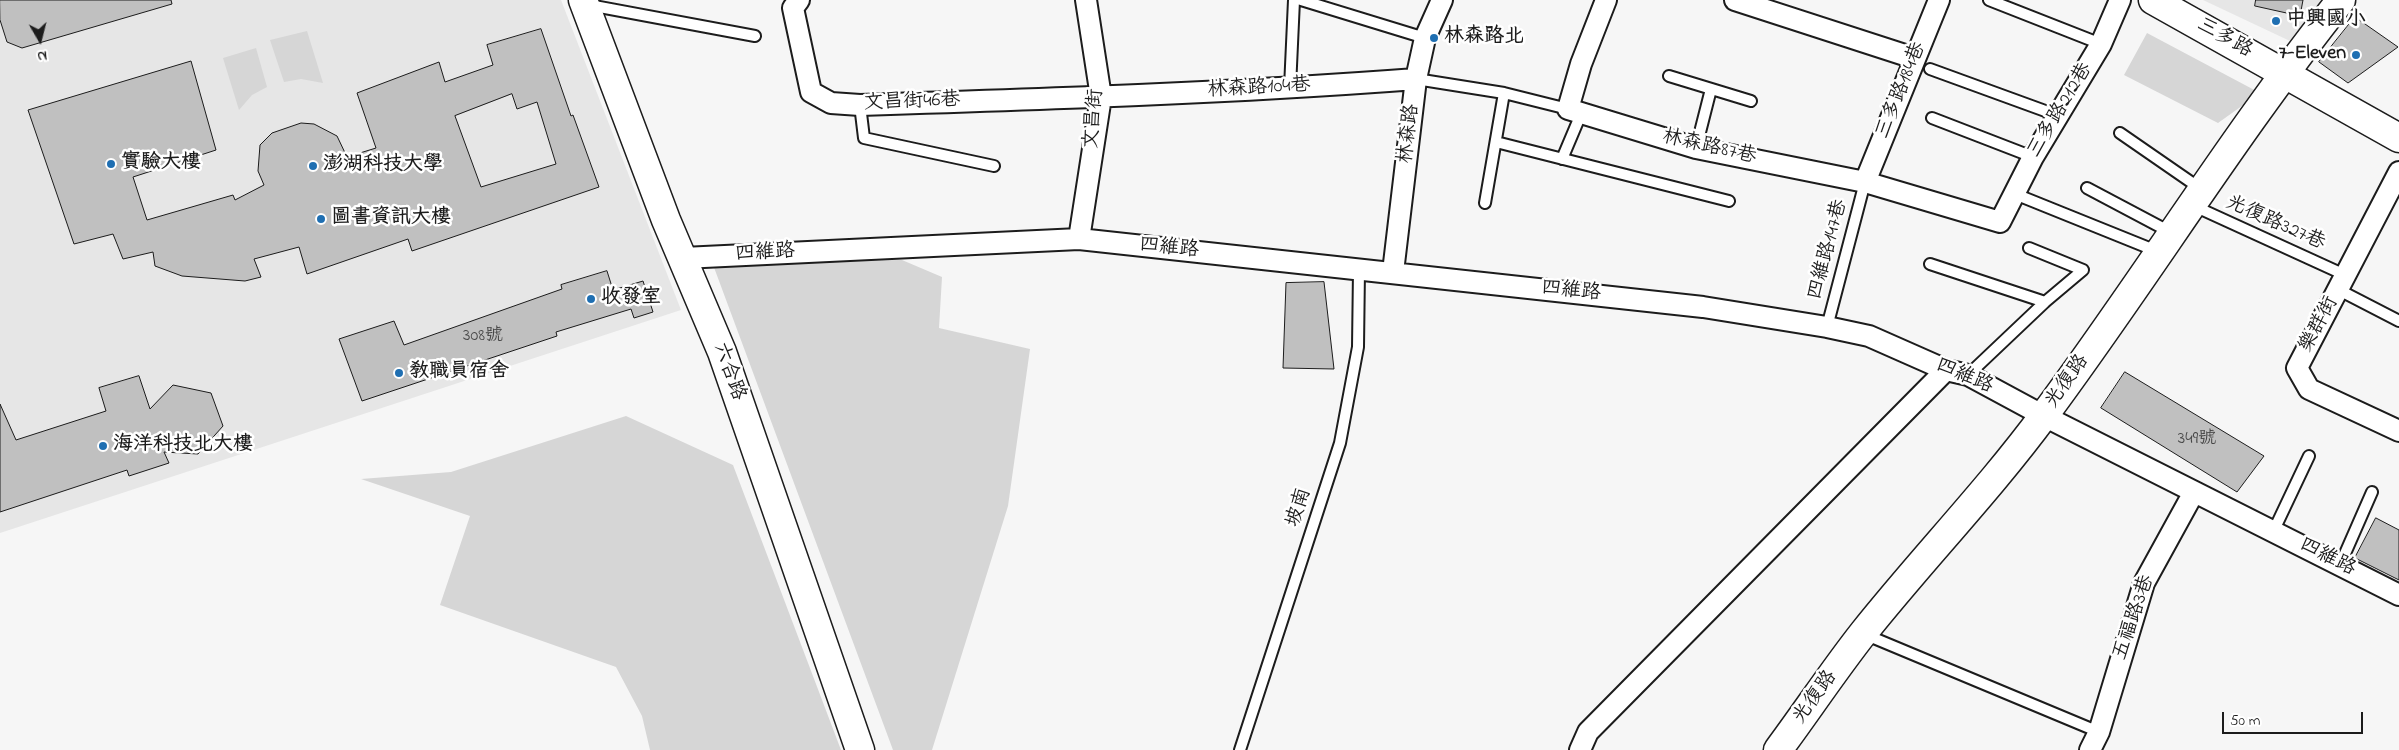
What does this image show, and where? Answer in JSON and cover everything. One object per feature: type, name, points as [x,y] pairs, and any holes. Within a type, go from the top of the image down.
[{"type":"street","name":"文昌街","points":[[1079,239],[1101,97],[1086,0]]},
{"type":"street","name":"林森路","points":[[1393,272],[1416,79],[1425,38],[1442,0]]},
{"type":"street","points":[[1574,112],[1581,64],[1606,0]]},
{"type":"street","points":[[1735,0],[1922,64]]},
{"type":"street","name":"三多路184巷","points":[[1865,182],[1922,64],[1939,0]]},
{"type":"street","name":"三多路212巷","points":[[2000,222],[2033,157],[2101,44],[2120,0]]},
{"type":"street","name":"三多路","points":[[2153,0],[2399,138]]},
{"type":"street","name":"光復路","points":[[1778,750],[1863,633],[2044,416],[2284,72],[2340,0]]},
{"type":"street","name":"六合路","points":[[583,2],[666,220],[722,352],[860,750]]},
{"type":"street","name":"文昌街46巷","points":[[796,4],[812,92],[831,103],[860,105],[1101,97]]},
{"type":"street","name":"林森路104巷","points":[[1101,97],[1290,88],[1416,79]]},
{"type":"street","name":"林森路87巷","points":[[1574,112],[1696,148],[1865,182],[2000,222]]},
{"type":"street","name":"樂群街","points":[[2399,172],[2297,368],[2309,389],[2399,431]]},
{"type":"street","name":"四維路","points":[[683,258],[1079,239],[1703,307],[1827,327],[1869,336],[1946,370],[1968,375],[2044,416],[2274,530],[2399,595]]},
{"type":"street","points":[[1580,750],[1588,732],[1946,370]]},
{"type":"street","name":"五福路3巷","points":[[2090,750],[2099,732],[2144,582],[2194,492]]},
{"type":"lane","points":[[1290,88],[1294,0]]},
{"type":"lane","points":[[1301,0],[1425,38]]},
{"type":"lane","points":[[1989,0],[2101,44]]},
{"type":"lane","points":[[583,2],[755,36]]},
{"type":"lane","points":[[1922,64],[2059,116]]},
{"type":"lane","points":[[1669,76],[1750,101]]},
{"type":"lane","name":"林森路87巷","points":[[1416,79],[1504,93],[1574,112]]},
{"type":"lane","points":[[1696,148],[1711,89]]},
{"type":"lane","points":[[1485,203],[1504,93]]},
{"type":"lane","points":[[860,105],[864,138],[994,166]]},
{"type":"lane","points":[[1562,158],[1574,112]]},
{"type":"lane","points":[[1932,118],[2033,157]]},
{"type":"lane","name":"光復路327巷","points":[[2120,133],[2196,197],[2342,283],[2399,321]]},
{"type":"lane","points":[[1496,142],[1729,201]]},
{"type":"lane","name":"四維路147巷","points":[[1827,327],[1865,182]]},
{"type":"lane","points":[[2087,188],[2166,243]]},
{"type":"lane","points":[[2015,194],[2166,243]]},
{"type":"lane","points":[[1968,375],[2045,302],[2082,270],[2029,248]]},
{"type":"lane","points":[[1930,264],[2045,302]]},
{"type":"lane","name":"坡南","points":[[1240,750],[1340,443],[1358,347],[1359,270]]},
{"type":"lane","points":[[2274,530],[2309,456]]},
{"type":"lane","points":[[2340,565],[2372,492]]},
{"type":"lane","points":[[1863,633],[2099,732]]},
{"type":"shaded area","name":"澎湖科技大學","points":[[0,0],[561,0],[681,310],[0,533]]},
{"type":"shaded area","name":"中興國小","points":[[2203,0],[2322,0],[2290,41]]},
{"type":"shaded area","points":[[307,31],[323,83],[301,79],[284,82],[270,40]]},
{"type":"shaded area","points":[[2147,33],[2260,93],[2218,123],[2124,75]]},
{"type":"shaded area","points":[[256,48],[267,87],[252,95],[239,110],[223,58]]},
{"type":"shaded area","points":[[902,260],[942,277],[939,328],[1030,349],[1008,506],[932,750],[893,750],[712,262]]},
{"type":"shaded area","points":[[626,416],[733,465],[841,750],[650,750],[642,716],[616,667],[440,605],[470,516],[361,479],[451,472]]},
{"type":"building","points":[[0,0],[171,0],[172,4],[22,48],[7,42],[0,20]]},
{"type":"building","points":[[2256,0],[2303,0],[2300,16],[2255,6]]},
{"type":"building","name":"7-Eleven","points":[[2355,17],[2398,47],[2348,83],[2319,62]]},
{"type":"building","points":[[541,29],[571,116],[573,115],[599,187],[412,251],[408,239],[307,274],[299,247],[254,259],[261,277],[245,281],[182,276],[155,266],[153,252],[123,259],[113,234],[74,244],[28,110],[191,61],[216,150],[133,177],[147,220],[233,195],[235,200],[264,185],[258,171],[260,145],[272,133],[301,123],[314,124],[337,136],[347,157],[376,148],[357,93],[439,62],[445,82],[493,65],[487,45]],"holes":[[[512,94],[517,109],[537,102],[556,164],[481,187],[455,116]]]},
{"type":"building","name":"教職員宿舍","points":[[607,271],[613,290],[643,281],[653,312],[634,318],[631,309],[556,332],[557,336],[362,401],[339,339],[394,321],[404,345],[562,289],[561,285]]},
{"type":"building","points":[[1324,282],[1334,369],[1283,368],[1286,283]]},
{"type":"building","points":[[2125,372],[2264,456],[2237,492],[2101,408]]},
{"type":"building","name":"海洋科技北大樓","points":[[139,376],[150,409],[173,385],[211,393],[223,426],[198,454],[164,452],[169,463],[129,476],[127,470],[0,512],[0,404],[16,440],[106,411],[99,388]]},
{"type":"building","points":[[2376,518],[2399,530],[2399,580],[2355,558]]},
{"type":"place","name":"中興國小","points":[[2276,21]]},
{"type":"place","name":"林森路北","points":[[1434,38]]},
{"type":"place","name":"7-Eleven","points":[[2356,55]]},
{"type":"place","name":"實驗大樓","points":[[111,164]]},
{"type":"place","name":"澎湖科技大學","points":[[313,166]]},
{"type":"place","name":"圖書資訊大樓","points":[[321,219]]},
{"type":"place","name":"收發室","points":[[591,299]]},
{"type":"place","name":"教職員宿舍","points":[[399,373]]},
{"type":"place","name":"海洋科技北大樓","points":[[103,446]]}]
